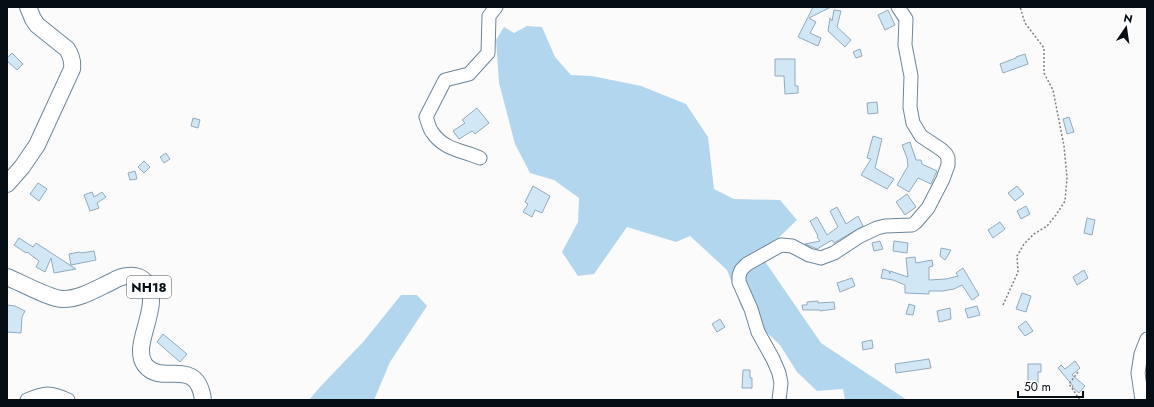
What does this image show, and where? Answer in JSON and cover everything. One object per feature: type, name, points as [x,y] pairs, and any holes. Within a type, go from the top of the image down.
[{"type":"main road","points":[[7,184],[22,167],[37,145],[72,69],[72,64],[67,49],[37,24],[28,7]]},
{"type":"main road","name":"NH18","points":[[7,277],[52,297],[61,299],[82,295],[124,276],[134,276],[142,279],[150,289],[151,302],[142,346],[143,362],[147,367],[155,372],[166,374],[185,374],[192,377],[199,384],[203,400]]},
{"type":"street","points":[[480,158],[467,152],[444,145],[432,131],[426,117],[445,80],[470,74],[488,53],[489,16],[496,7]]},
{"type":"street","points":[[779,400],[781,383],[779,373],[758,332],[751,310],[739,282],[741,270],[747,264],[781,245],[792,246],[809,256],[821,258],[834,253],[860,236],[877,228],[885,226],[912,225],[928,208],[943,179],[948,165],[948,158],[946,154],[921,136],[913,123],[910,107],[912,85],[906,45],[906,19],[898,7]]},
{"type":"street","points":[[1142,400],[1138,373],[1141,354],[1147,339]]},
{"type":"street","points":[[27,400],[49,393],[68,400]]},
{"type":"path","points":[[1003,305],[1018,272],[1018,256],[1024,244],[1034,234],[1047,226],[1056,215],[1065,201],[1067,178],[1064,146],[1053,90],[1044,73],[1044,48],[1025,23],[1020,7]]},
{"type":"path","points":[[1078,372],[1069,384],[1080,400]]},
{"type":"shaded area","points":[[527,26],[542,27],[555,57],[571,75],[592,76],[641,86],[686,104],[708,137],[714,189],[734,199],[780,200],[797,220],[774,242],[762,257],[821,343],[907,400],[845,400],[843,389],[817,391],[797,372],[780,345],[742,309],[727,270],[690,236],[676,242],[627,227],[594,274],[578,276],[562,252],[578,222],[579,198],[554,180],[530,173],[515,144],[499,83],[496,40],[504,27],[514,33]]},
{"type":"shaded area","points":[[401,295],[417,295],[427,306],[390,362],[374,400],[309,400],[364,341]]},
{"type":"building","points":[[813,7],[831,7],[809,18],[816,22],[810,33],[821,38],[818,46],[798,37]]},
{"type":"building","points":[[834,10],[841,11],[837,27],[851,40],[845,47],[828,31],[830,18],[832,21]]},
{"type":"building","points":[[888,10],[895,25],[885,30],[878,15]]},
{"type":"building","points":[[860,49],[862,56],[856,58],[853,52]]},
{"type":"building","points":[[12,53],[23,64],[17,70],[7,61],[7,58]]},
{"type":"building","points":[[1025,54],[1028,64],[1003,73],[1000,64]]},
{"type":"building","points":[[775,59],[795,59],[795,86],[798,86],[798,93],[785,94],[784,76],[775,76]]},
{"type":"building","points":[[877,102],[878,113],[868,114],[867,103]]},
{"type":"building","points":[[477,108],[489,123],[475,134],[472,131],[459,139],[453,131],[465,123],[462,120]]},
{"type":"building","points":[[1069,117],[1074,132],[1067,134],[1063,119]]},
{"type":"building","points":[[193,118],[200,120],[198,128],[191,126]]},
{"type":"building","points":[[873,136],[882,139],[875,168],[894,179],[887,189],[861,175],[871,159],[867,158]]},
{"type":"building","points":[[910,142],[916,160],[921,160],[922,164],[937,171],[931,184],[918,178],[909,192],[897,185],[908,166],[907,158],[902,145]]},
{"type":"building","points":[[166,153],[170,159],[164,163],[160,157]]},
{"type":"building","points":[[144,161],[150,167],[144,173],[138,167]]},
{"type":"building","points":[[135,171],[137,179],[130,180],[128,173]]},
{"type":"building","points":[[38,183],[47,189],[39,201],[30,194]]},
{"type":"building","points":[[533,186],[550,196],[542,213],[535,210],[532,217],[523,212],[528,204],[525,202]]},
{"type":"building","points":[[1017,186],[1024,194],[1015,201],[1008,193]]},
{"type":"building","points":[[92,192],[94,197],[102,192],[106,197],[97,203],[99,208],[90,211],[84,195]]},
{"type":"building","points":[[907,194],[916,207],[905,215],[896,202]]},
{"type":"building","points":[[1026,206],[1030,214],[1021,219],[1017,211]]},
{"type":"building","points":[[837,207],[846,224],[858,216],[863,226],[834,243],[832,240],[817,249],[805,244],[820,241],[810,221],[817,217],[827,235],[838,227],[830,211]]},
{"type":"building","points":[[1087,218],[1095,220],[1092,235],[1084,233]]},
{"type":"building","points":[[1000,222],[1005,229],[993,238],[988,230]]},
{"type":"building","points":[[19,238],[33,247],[36,243],[76,269],[54,273],[51,258],[45,272],[36,267],[39,261],[14,245]]},
{"type":"building","points":[[880,241],[883,249],[874,251],[872,243]]},
{"type":"building","points":[[894,241],[908,243],[907,253],[893,251]]},
{"type":"building","points":[[941,248],[951,250],[945,260],[940,256]]},
{"type":"building","points":[[94,251],[96,260],[71,265],[69,254]]},
{"type":"building","points":[[915,257],[916,263],[932,260],[933,266],[929,267],[929,280],[946,279],[958,276],[956,273],[963,268],[979,295],[972,300],[962,285],[954,289],[943,291],[929,291],[929,294],[905,293],[905,285],[893,280],[881,278],[883,269],[889,271],[890,274],[890,271],[908,277],[906,258]]},
{"type":"building","points":[[1084,270],[1088,278],[1077,285],[1073,277]]},
{"type":"building","points":[[852,278],[855,286],[840,292],[837,283]]},
{"type":"building","points":[[1022,293],[1031,296],[1026,312],[1016,309]]},
{"type":"building","points":[[818,301],[818,303],[834,302],[835,309],[820,311],[803,310],[802,305],[807,305],[807,302]]},
{"type":"building","points":[[909,304],[915,306],[913,315],[906,314]]},
{"type":"building","points":[[7,305],[15,306],[25,311],[22,317],[21,333],[7,332]]},
{"type":"building","points":[[977,306],[980,315],[968,318],[965,309]]},
{"type":"building","points":[[950,308],[951,319],[939,322],[937,311]]},
{"type":"building","points":[[720,319],[725,327],[717,332],[712,324]]},
{"type":"building","points":[[1026,321],[1033,331],[1025,336],[1018,327]]},
{"type":"building","points":[[163,334],[187,354],[180,362],[157,342]]},
{"type":"building","points":[[872,340],[873,348],[863,350],[862,342]]},
{"type":"building","points":[[929,359],[931,368],[896,373],[895,364]]},
{"type":"building","points":[[1075,361],[1080,368],[1072,375],[1085,386],[1079,393],[1072,387],[1073,386],[1058,368],[1061,365],[1065,369]]},
{"type":"building","points":[[1028,364],[1041,364],[1041,372],[1038,372],[1038,390],[1025,390],[1025,382],[1028,382]]},
{"type":"building","points":[[743,370],[750,370],[752,388],[742,388]]}]
